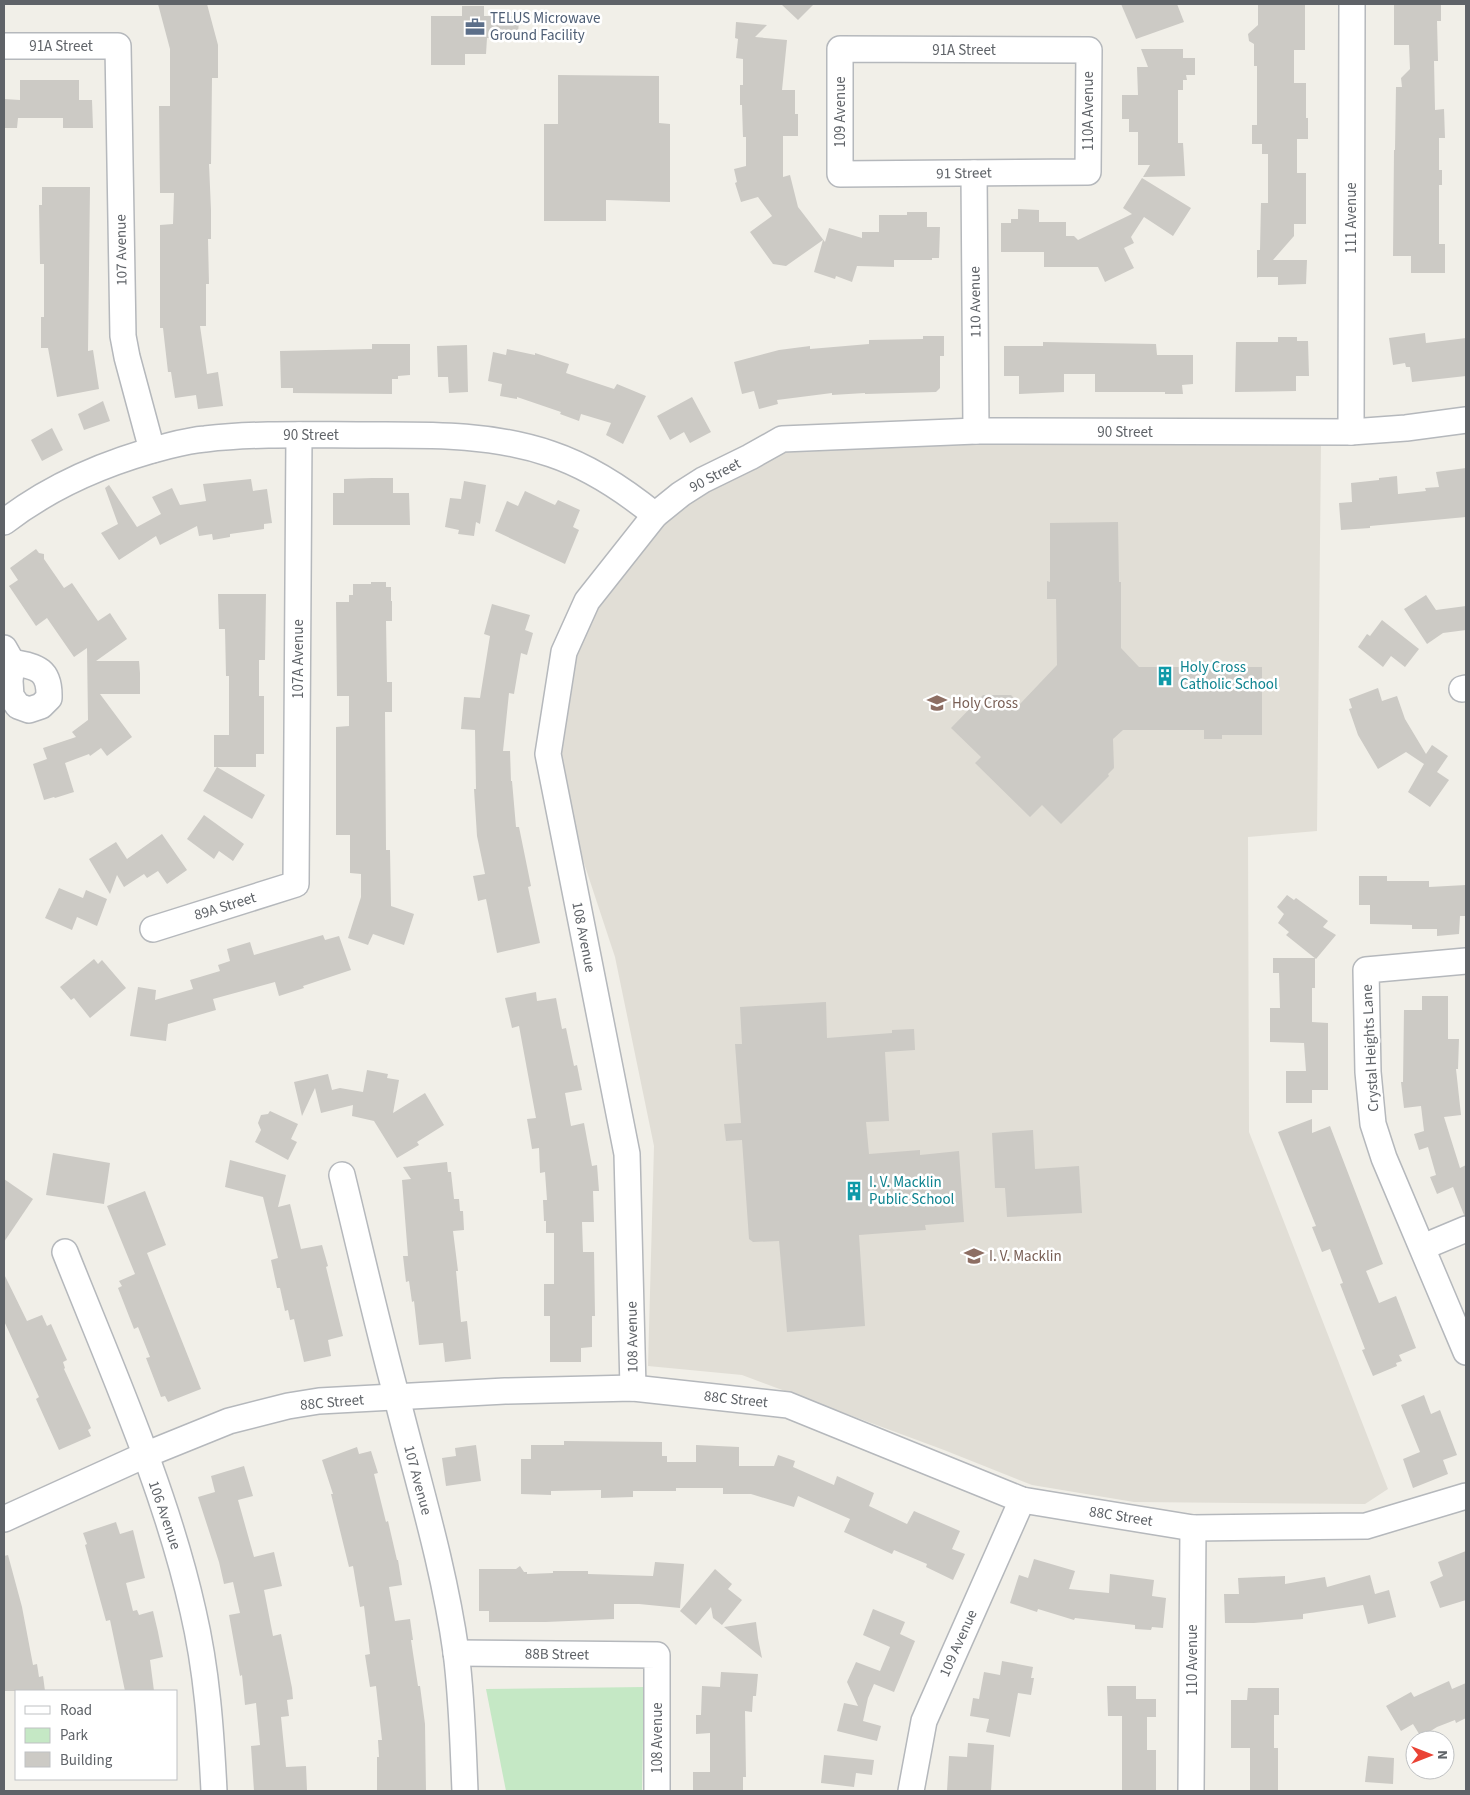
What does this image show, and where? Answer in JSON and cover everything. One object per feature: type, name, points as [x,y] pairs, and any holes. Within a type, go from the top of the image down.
[{"type":"street","name":"111 Avenue","points":[[1351,432],[1352,4]]},
{"type":"street","name":"91A Street","points":[[4,46],[118,46]]},
{"type":"street","name":"107 Avenue","points":[[118,46],[124,336],[127,357],[152,450]]},
{"type":"street","name":"91A Street","points":[[840,49],[1089,50]]},
{"type":"street","name":"109 Avenue","points":[[840,49],[840,174]]},
{"type":"street","name":"110A Avenue","points":[[1088,172],[1089,50]]},
{"type":"street","name":"91 Street","points":[[840,174],[1088,172]]},
{"type":"street","name":"110 Avenue","points":[[974,173],[976,431]]},
{"type":"street","name":"90 Street","points":[[4,522],[28,504],[81,476],[126,457],[202,439],[258,434],[453,435],[498,440],[552,454],[598,474],[623,490],[655,515],[681,494],[703,480],[782,439],[976,431],[1351,432],[1406,428],[1466,420]]},
{"type":"street","name":"107A Avenue","points":[[296,884],[299,435]]},
{"type":"street","name":"108 Avenue","points":[[633,1388],[627,1154],[548,754],[564,652],[579,618],[587,601],[655,515]]},
{"type":"street","name":"89A Street","points":[[153,928],[296,884]]},
{"type":"street","name":"Crystal Heights Lane","points":[[1466,961],[1366,970],[1368,1072],[1374,1124],[1384,1158],[1466,1352]]},
{"type":"street","name":"107 Avenue","points":[[342,1175],[396,1397],[437,1550],[456,1653],[465,1791]]},
{"type":"street","points":[[1423,1247],[1466,1229]]},
{"type":"street","name":"106 Avenue","points":[[65,1252],[145,1455],[178,1550],[206,1676],[214,1791]]},
{"type":"street","name":"88C Street","points":[[4,1519],[145,1455],[229,1421],[272,1409],[319,1401],[505,1391],[633,1388],[788,1405],[1022,1500],[1193,1528],[1366,1526],[1466,1496]]},
{"type":"street","name":"109 Avenue","points":[[911,1791],[924,1721],[1022,1500]]},
{"type":"street","name":"110 Avenue","points":[[1191,1791],[1193,1528]]},
{"type":"street","name":"88B Street","points":[[456,1653],[657,1655]]},
{"type":"street","name":"108 Avenue","points":[[657,1655],[657,1791]]},
{"type":"shaded area","points":[[782,439],[1321,445],[1317,831],[1248,837],[1249,1132],[1388,1489],[1365,1504],[1134,1502],[1032,1485],[944,1450],[742,1375],[648,1366],[654,1146],[615,957],[548,754],[564,652],[655,515]]},
{"type":"green space","points":[[644,1687],[642,1791],[506,1791],[486,1689]]},
{"type":"building","points":[[158,4],[207,4],[218,45],[218,78],[212,78],[211,164],[209,164],[211,239],[208,239],[209,284],[206,284],[206,326],[200,326],[207,374],[218,372],[223,406],[198,409],[196,395],[175,398],[171,372],[168,372],[163,328],[160,328],[160,225],[173,224],[174,193],[160,193],[159,106],[170,106],[170,49]]},
{"type":"building","points":[[781,4],[814,4],[798,20]]},
{"type":"building","points":[[1121,4],[1177,4],[1184,22],[1136,39]]},
{"type":"building","points":[[1258,4],[1305,4],[1305,50],[1294,50],[1294,83],[1306,83],[1308,139],[1297,139],[1297,173],[1306,173],[1306,224],[1294,224],[1294,236],[1273,260],[1307,260],[1306,284],[1278,285],[1278,277],[1257,278],[1257,250],[1260,250],[1261,203],[1268,203],[1268,154],[1262,154],[1262,144],[1252,144],[1252,125],[1257,125],[1257,66],[1254,66],[1254,44],[1249,41],[1248,34],[1258,25]]},
{"type":"building","points":[[1394,4],[1441,4],[1441,21],[1437,21],[1438,61],[1434,61],[1435,110],[1444,109],[1445,138],[1439,138],[1439,170],[1442,170],[1442,185],[1439,185],[1439,244],[1445,244],[1445,273],[1411,273],[1411,256],[1393,256],[1396,87],[1402,87],[1401,78],[1410,69],[1409,45],[1394,45]]},
{"type":"building","name":"TELUS Microwave Ground Facility","points":[[462,6],[484,6],[484,16],[519,16],[518,38],[487,38],[486,54],[465,54],[465,65],[431,65],[431,16],[462,16]]},
{"type":"building","points":[[736,22],[767,25],[755,37],[787,40],[782,90],[795,90],[795,114],[798,114],[798,136],[783,136],[783,177],[790,175],[798,207],[825,242],[829,228],[862,238],[862,232],[879,232],[879,215],[907,215],[907,212],[927,212],[927,227],[940,227],[939,258],[932,258],[932,260],[894,260],[894,267],[857,266],[852,282],[836,276],[835,279],[814,272],[823,240],[786,266],[773,264],[750,232],[772,216],[758,197],[741,202],[735,183],[737,182],[734,169],[746,166],[746,137],[743,137],[742,105],[740,105],[740,85],[743,85],[743,59],[736,58],[738,39],[735,38]]},
{"type":"building","points":[[1141,49],[1183,49],[1183,58],[1195,58],[1195,75],[1186,75],[1187,80],[1183,80],[1183,90],[1178,90],[1178,143],[1183,143],[1185,176],[1143,177],[1150,165],[1138,165],[1138,132],[1129,132],[1129,119],[1122,119],[1122,95],[1138,95],[1137,67],[1148,67]]},
{"type":"building","points":[[558,75],[659,76],[659,123],[670,124],[670,202],[606,200],[606,221],[544,221],[544,124],[558,124]]},
{"type":"building","points":[[20,80],[79,80],[79,100],[92,100],[93,128],[63,128],[63,118],[18,118],[17,128],[4,128],[4,99],[20,100]]},
{"type":"building","points":[[1142,178],[1191,208],[1173,236],[1144,217],[1131,237],[1134,243],[1124,248],[1134,268],[1105,282],[1098,267],[1044,267],[1044,252],[1001,252],[1001,223],[1011,223],[1011,219],[1018,219],[1018,209],[1039,210],[1039,222],[1066,222],[1066,236],[1074,236],[1078,240],[1132,214],[1123,208]]},
{"type":"building","points":[[42,187],[90,187],[88,351],[93,350],[99,389],[57,397],[48,348],[41,348],[41,317],[44,317],[44,264],[40,264],[39,205],[42,205]]},
{"type":"building","points":[[1425,333],[1426,343],[1466,338],[1466,376],[1412,382],[1410,367],[1406,367],[1405,363],[1393,365],[1389,338]]},
{"type":"building","points":[[923,336],[944,336],[944,356],[940,356],[940,388],[936,392],[832,395],[832,393],[777,400],[778,404],[759,409],[754,391],[742,394],[734,362],[779,350],[810,346],[810,349],[869,344],[869,340],[923,339]]},
{"type":"building","points":[[1278,337],[1297,337],[1297,341],[1308,341],[1309,376],[1296,376],[1296,391],[1235,392],[1236,342],[1278,342]]},
{"type":"building","points":[[1043,342],[1156,344],[1157,355],[1193,355],[1193,384],[1182,385],[1183,394],[1165,394],[1165,392],[1095,392],[1095,374],[1064,374],[1064,392],[1019,394],[1019,376],[1004,376],[1004,346],[1043,346]]},
{"type":"building","points":[[372,344],[410,344],[410,375],[398,376],[398,379],[392,379],[392,394],[293,393],[293,388],[281,388],[280,351],[372,349]]},
{"type":"building","points":[[467,345],[468,392],[449,393],[448,377],[438,377],[437,346]]},
{"type":"building","points":[[507,349],[535,355],[535,353],[569,364],[566,373],[614,389],[617,384],[646,396],[623,444],[606,435],[611,423],[581,414],[579,421],[560,414],[561,412],[517,397],[517,399],[500,396],[502,384],[488,381],[493,352],[506,355]]},
{"type":"building","points":[[692,397],[711,432],[690,443],[684,432],[670,440],[657,416]]},
{"type":"building","points":[[103,401],[110,421],[84,430],[78,414]]},
{"type":"building","points":[[52,428],[63,450],[42,461],[31,440]]},
{"type":"building","points":[[1466,468],[1466,517],[1341,530],[1339,503],[1352,502],[1351,483],[1397,476],[1398,494],[1426,491],[1425,488],[1439,487],[1436,472]]},
{"type":"building","points":[[393,478],[393,493],[409,493],[410,525],[333,525],[333,493],[344,493],[344,479]]},
{"type":"building","points":[[251,479],[253,491],[267,489],[272,523],[264,524],[264,529],[230,534],[230,537],[213,540],[212,534],[199,536],[197,526],[160,545],[156,536],[119,560],[101,533],[118,524],[105,488],[109,485],[137,527],[161,514],[152,497],[172,488],[180,505],[206,501],[203,484]]},
{"type":"building","points":[[464,481],[486,485],[480,524],[476,522],[474,536],[458,534],[459,530],[445,527],[450,498],[461,499]]},
{"type":"building","points":[[525,491],[555,505],[558,500],[580,510],[573,527],[579,530],[565,564],[495,531],[507,501],[518,506]]},
{"type":"building","name":"Holy Cross Catholic School","points":[[1118,522],[1119,582],[1121,582],[1121,648],[1139,667],[1262,667],[1262,735],[1222,735],[1222,739],[1204,739],[1204,730],[1123,730],[1113,739],[1114,768],[1108,774],[1109,776],[1061,824],[1042,805],[1030,817],[975,763],[981,757],[951,728],[983,695],[1011,695],[1020,704],[1057,665],[1056,599],[1047,599],[1047,581],[1050,582],[1050,523]]},
{"type":"building","points":[[36,549],[39,553],[44,554],[44,559],[64,588],[72,583],[98,621],[110,613],[127,639],[96,661],[139,661],[140,673],[140,694],[100,694],[132,737],[107,756],[101,748],[90,756],[89,754],[65,763],[74,792],[44,800],[33,764],[47,759],[43,748],[76,737],[72,732],[88,720],[87,648],[74,657],[47,618],[36,626],[9,586],[18,580],[10,568]]},
{"type":"building","points":[[371,582],[386,582],[386,587],[391,587],[392,621],[386,621],[387,682],[392,682],[392,712],[385,712],[386,850],[390,850],[391,906],[414,914],[404,945],[373,934],[368,945],[348,938],[361,897],[361,874],[350,873],[350,835],[336,835],[336,727],[349,726],[349,696],[337,696],[336,602],[349,602],[349,595],[353,595],[353,584],[371,584]]},
{"type":"building","points":[[218,594],[266,594],[265,660],[259,660],[259,696],[264,696],[264,754],[256,754],[256,767],[214,767],[214,735],[229,735],[229,676],[226,676],[225,629],[219,629]]},
{"type":"building","points":[[1426,595],[1436,610],[1466,606],[1466,630],[1443,633],[1427,644],[1404,609]]},
{"type":"building","points":[[492,604],[530,615],[525,630],[533,633],[527,655],[521,653],[514,694],[509,693],[503,751],[510,751],[516,827],[519,827],[531,886],[528,887],[540,943],[497,953],[486,899],[478,901],[473,876],[485,874],[477,836],[474,789],[476,789],[475,730],[461,729],[464,697],[480,698],[490,636],[484,634]]},
{"type":"building","points":[[1382,620],[1419,649],[1405,667],[1391,656],[1383,667],[1358,647],[1367,634],[1370,636]]},
{"type":"building","points":[[1378,688],[1382,701],[1397,696],[1405,719],[1426,754],[1432,745],[1448,756],[1437,772],[1449,780],[1430,807],[1408,792],[1424,764],[1406,752],[1378,769],[1358,735],[1349,709],[1352,708],[1349,699]]},
{"type":"building","points":[[217,767],[265,795],[252,819],[203,791]]},
{"type":"building","points":[[204,815],[244,844],[233,861],[219,851],[214,859],[187,839]]},
{"type":"building","points":[[162,834],[187,870],[167,884],[158,871],[147,878],[144,874],[124,887],[117,875],[110,894],[89,859],[116,842],[127,859]]},
{"type":"building","points":[[1359,876],[1387,876],[1387,881],[1429,881],[1429,887],[1466,885],[1466,916],[1460,916],[1459,934],[1437,936],[1437,929],[1412,929],[1412,925],[1370,924],[1370,905],[1359,905]]},
{"type":"building","points":[[59,888],[83,898],[86,890],[107,899],[97,926],[77,917],[72,930],[45,918]]},
{"type":"building","points":[[1287,895],[1294,900],[1296,898],[1328,921],[1323,927],[1336,935],[1316,959],[1286,935],[1289,932],[1278,923],[1284,914],[1277,907]]},
{"type":"building","points":[[323,935],[325,940],[339,936],[351,970],[279,996],[275,982],[213,999],[216,1010],[168,1024],[166,1041],[130,1036],[138,987],[156,990],[155,1000],[193,989],[190,980],[220,971],[218,965],[230,961],[227,949],[250,942],[254,955]]},
{"type":"building","points":[[1273,958],[1315,958],[1315,988],[1312,988],[1312,1022],[1328,1023],[1328,1090],[1312,1090],[1312,1103],[1286,1103],[1286,1071],[1306,1071],[1304,1043],[1270,1042],[1270,1008],[1280,1008],[1279,973],[1273,973]]},
{"type":"building","points":[[94,959],[98,964],[102,960],[126,988],[90,1018],[74,998],[71,1000],[60,987]]},
{"type":"building","points":[[536,992],[537,1001],[556,998],[562,1029],[566,1028],[574,1066],[577,1065],[582,1090],[565,1093],[571,1126],[584,1123],[592,1166],[597,1165],[599,1191],[593,1191],[594,1222],[582,1222],[583,1252],[594,1252],[595,1316],[592,1316],[592,1347],[581,1348],[581,1362],[550,1362],[550,1316],[544,1316],[544,1284],[554,1284],[554,1233],[546,1233],[543,1200],[547,1200],[545,1172],[540,1173],[539,1148],[532,1149],[527,1119],[536,1118],[519,1026],[512,1028],[505,998]]},
{"type":"building","points":[[1422,996],[1448,996],[1448,1039],[1459,1039],[1458,1069],[1456,1069],[1461,1115],[1444,1117],[1460,1168],[1466,1165],[1466,1215],[1464,1215],[1453,1187],[1437,1194],[1430,1177],[1436,1175],[1428,1147],[1419,1150],[1414,1134],[1424,1131],[1421,1106],[1404,1108],[1401,1082],[1403,1082],[1404,1010],[1422,1010]]},
{"type":"building","name":"I. V. Macklin Public School","points":[[826,1002],[827,1038],[892,1033],[892,1030],[914,1029],[915,1050],[885,1052],[889,1121],[866,1122],[869,1154],[920,1150],[920,1155],[959,1151],[964,1222],[925,1225],[926,1230],[859,1235],[865,1326],[787,1332],[779,1241],[753,1242],[749,1239],[742,1140],[726,1141],[724,1124],[741,1123],[735,1044],[742,1044],[740,1007]]},
{"type":"building","points":[[367,1070],[388,1074],[387,1078],[399,1080],[393,1113],[425,1093],[444,1125],[417,1142],[419,1145],[397,1158],[374,1121],[352,1116],[353,1105],[321,1113],[315,1088],[302,1116],[294,1082],[328,1074],[332,1090],[340,1088],[363,1092]]},
{"type":"building","points":[[270,1111],[298,1124],[291,1139],[297,1142],[288,1160],[255,1142],[261,1130],[258,1123],[261,1115],[268,1114]]},
{"type":"building","points":[[1312,1119],[1312,1133],[1330,1126],[1383,1264],[1366,1271],[1379,1303],[1396,1296],[1416,1348],[1399,1355],[1402,1361],[1396,1363],[1397,1366],[1373,1376],[1362,1350],[1365,1349],[1340,1284],[1343,1283],[1330,1249],[1322,1252],[1312,1227],[1316,1226],[1278,1132]]},
{"type":"building","points":[[1033,1130],[1035,1169],[1079,1166],[1082,1213],[1007,1217],[1005,1188],[995,1188],[992,1133]]},
{"type":"building","points":[[53,1153],[110,1163],[104,1204],[46,1195]]},
{"type":"building","points":[[230,1160],[286,1175],[278,1207],[290,1204],[301,1249],[322,1245],[328,1266],[326,1267],[343,1336],[328,1340],[331,1356],[304,1362],[294,1319],[290,1320],[288,1310],[285,1311],[280,1288],[277,1288],[271,1260],[278,1258],[263,1197],[225,1187]]},
{"type":"building","points":[[447,1162],[448,1172],[451,1172],[454,1199],[459,1199],[460,1211],[463,1211],[464,1230],[453,1231],[461,1322],[467,1321],[471,1359],[445,1362],[443,1343],[419,1345],[414,1301],[412,1302],[409,1281],[406,1282],[403,1256],[408,1256],[402,1180],[411,1179],[403,1167]]},
{"type":"building","points":[[4,1179],[33,1199],[4,1242]]},
{"type":"building","points":[[145,1191],[166,1245],[147,1253],[201,1389],[168,1402],[165,1396],[161,1397],[146,1358],[150,1357],[138,1327],[134,1329],[118,1288],[122,1286],[119,1281],[135,1274],[107,1206]]},
{"type":"building","points":[[4,1274],[27,1321],[42,1315],[47,1326],[51,1324],[67,1360],[63,1362],[64,1369],[91,1428],[88,1430],[91,1436],[59,1450],[36,1399],[39,1397],[4,1321]]},
{"type":"building","points":[[1424,1395],[1431,1414],[1440,1410],[1457,1455],[1443,1460],[1448,1474],[1413,1488],[1403,1459],[1420,1452],[1401,1405]]},
{"type":"building","points":[[564,1441],[662,1442],[662,1456],[667,1456],[667,1462],[696,1462],[696,1445],[739,1447],[739,1466],[774,1466],[778,1455],[795,1461],[793,1467],[834,1485],[837,1476],[874,1493],[869,1506],[907,1524],[914,1511],[960,1531],[952,1549],[965,1554],[953,1580],[926,1567],[927,1564],[894,1550],[892,1554],[844,1532],[850,1519],[798,1496],[794,1507],[751,1494],[723,1494],[723,1488],[676,1488],[676,1491],[633,1491],[633,1497],[601,1498],[601,1490],[551,1491],[551,1495],[521,1494],[521,1459],[531,1459],[531,1445],[564,1445]]},
{"type":"building","points":[[476,1445],[481,1481],[446,1486],[442,1458],[456,1456],[455,1448]]},
{"type":"building","points":[[357,1447],[359,1454],[371,1451],[378,1473],[374,1474],[398,1560],[402,1585],[389,1587],[395,1621],[410,1619],[413,1640],[411,1640],[425,1724],[426,1791],[377,1791],[378,1740],[382,1740],[376,1686],[370,1687],[365,1655],[370,1654],[364,1606],[360,1607],[353,1566],[349,1567],[331,1494],[333,1494],[322,1460]]},
{"type":"building","points":[[244,1466],[253,1496],[238,1500],[254,1557],[274,1552],[282,1586],[264,1590],[273,1636],[281,1634],[292,1688],[293,1699],[287,1700],[289,1716],[281,1717],[286,1767],[306,1766],[307,1791],[254,1791],[251,1746],[260,1745],[256,1703],[245,1705],[242,1675],[240,1676],[229,1615],[240,1613],[233,1582],[224,1584],[219,1562],[198,1497],[215,1492],[211,1476]]},
{"type":"building","points":[[116,1522],[120,1534],[133,1530],[145,1578],[126,1583],[133,1611],[137,1610],[139,1615],[153,1611],[163,1657],[150,1660],[154,1690],[125,1690],[110,1620],[106,1621],[83,1533]]},
{"type":"building","points":[[1466,1551],[1466,1600],[1440,1608],[1430,1582],[1443,1576],[1438,1562]]},
{"type":"building","points":[[8,1555],[22,1607],[33,1665],[37,1664],[39,1677],[43,1676],[45,1690],[4,1691],[4,1556]]},
{"type":"building","points":[[1034,1559],[1075,1571],[1069,1589],[1109,1593],[1110,1574],[1154,1580],[1152,1596],[1166,1598],[1163,1628],[1152,1627],[1151,1630],[1135,1629],[1135,1625],[1075,1618],[1074,1620],[1038,1609],[1037,1612],[1010,1603],[1019,1575],[1028,1578]]},
{"type":"building","points":[[655,1562],[684,1564],[680,1608],[639,1604],[614,1604],[614,1619],[546,1622],[489,1622],[489,1611],[479,1611],[479,1569],[516,1569],[520,1566],[527,1574],[553,1573],[553,1571],[588,1571],[588,1574],[653,1576]]},
{"type":"building","points":[[715,1569],[732,1584],[728,1589],[742,1600],[722,1625],[713,1618],[711,1607],[696,1625],[680,1611]]},
{"type":"building","points":[[1370,1575],[1375,1594],[1389,1590],[1396,1617],[1368,1624],[1363,1605],[1303,1614],[1303,1619],[1225,1623],[1224,1594],[1239,1594],[1238,1578],[1285,1576],[1285,1584],[1325,1577],[1327,1587]]},
{"type":"building","points":[[873,1609],[905,1622],[900,1634],[915,1641],[894,1692],[874,1684],[868,1698],[863,1721],[881,1726],[877,1741],[837,1731],[844,1703],[858,1706],[847,1682],[856,1662],[880,1671],[890,1647],[863,1635]]},
{"type":"building","points":[[756,1622],[758,1638],[762,1658],[724,1627]]},
{"type":"building","points":[[1002,1661],[1033,1667],[1031,1678],[1034,1678],[1031,1695],[1018,1693],[1010,1737],[986,1732],[989,1719],[970,1716],[973,1698],[979,1699],[984,1672],[1000,1675]]},
{"type":"building","points":[[721,1672],[758,1674],[756,1696],[753,1696],[752,1712],[745,1711],[746,1777],[743,1777],[743,1791],[693,1791],[693,1772],[710,1772],[710,1733],[696,1734],[696,1715],[701,1715],[702,1686],[720,1687]]},
{"type":"building","points":[[1449,1681],[1452,1689],[1466,1683],[1466,1718],[1456,1723],[1455,1720],[1432,1730],[1417,1730],[1413,1724],[1401,1731],[1386,1706],[1411,1692],[1414,1697]]},
{"type":"building","points":[[1107,1686],[1136,1686],[1136,1699],[1156,1699],[1156,1717],[1147,1717],[1147,1750],[1156,1750],[1156,1791],[1122,1791],[1122,1716],[1108,1716]]},
{"type":"building","points":[[1248,1688],[1279,1688],[1279,1715],[1274,1715],[1274,1748],[1278,1748],[1278,1791],[1250,1791],[1250,1748],[1231,1748],[1231,1700],[1247,1700]]},
{"type":"building","points":[[968,1743],[994,1745],[991,1791],[947,1791],[949,1756],[967,1757]]},
{"type":"building","points":[[824,1755],[874,1760],[872,1775],[856,1773],[854,1787],[821,1783]]},
{"type":"building","points":[[1368,1756],[1394,1758],[1393,1784],[1365,1782]]},
{"type":"place","name":"TELUS Microwave Ground Facility","points":[[475,27]]},
{"type":"place","name":"Holy Cross Catholic School","points":[[1165,676]]},
{"type":"place","name":"Holy Cross","points":[[937,703]]},
{"type":"place","name":"I. V. Macklin Public School","points":[[854,1191]]},
{"type":"place","name":"I. V. Macklin","points":[[974,1256]]}]
